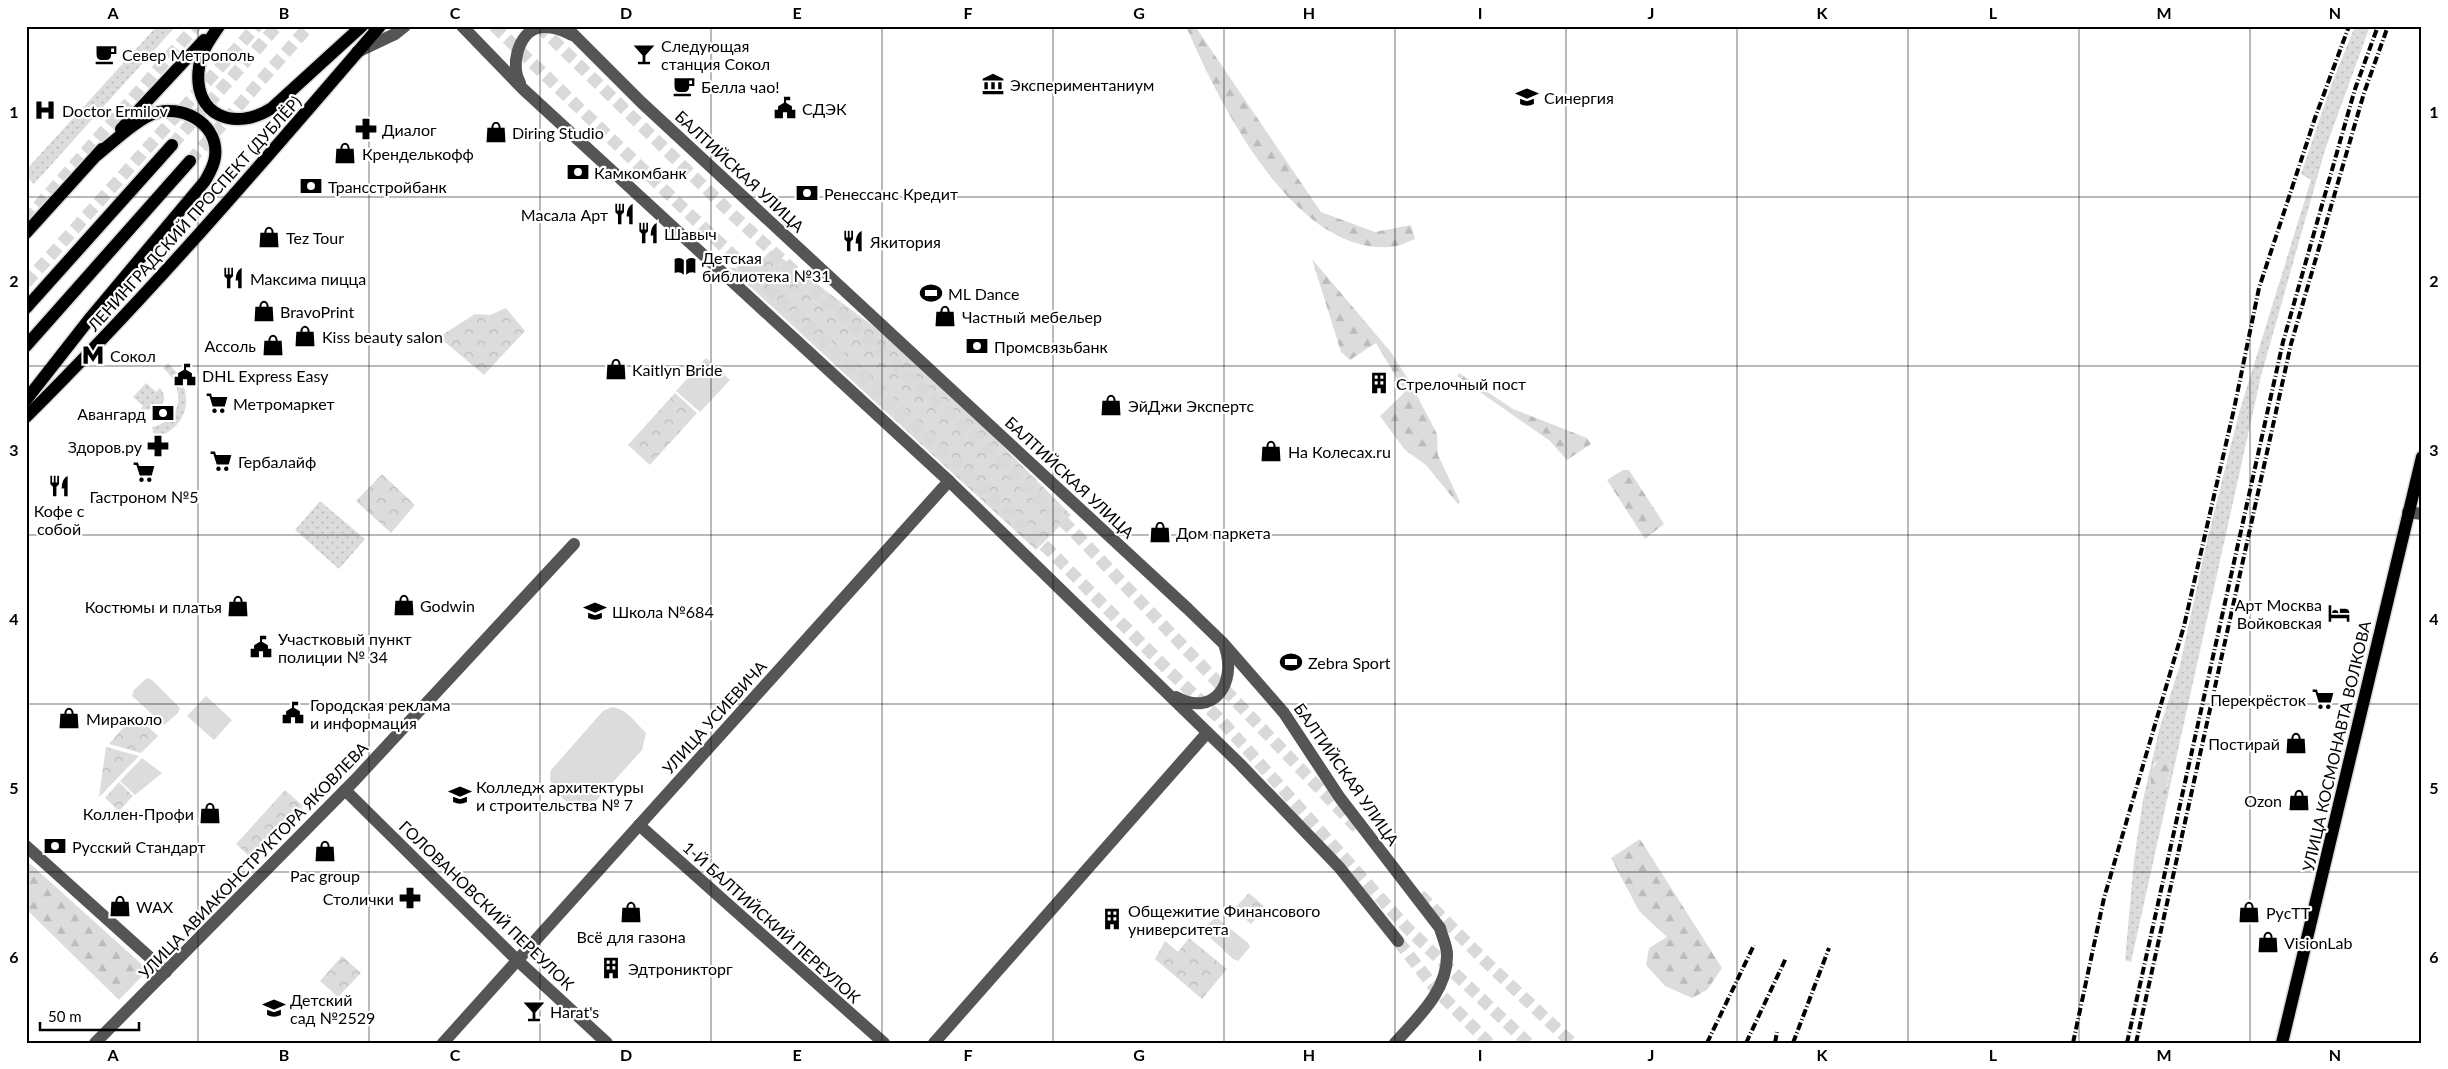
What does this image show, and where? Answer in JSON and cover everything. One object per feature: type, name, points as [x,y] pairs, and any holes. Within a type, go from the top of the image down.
[{"type":"main road","points":[[218,26],[208,41],[199,66],[198,82],[201,95],[206,106],[216,114],[227,119],[244,120],[261,115],[272,108],[362,26]]},
{"type":"main road","points":[[26,233],[96,155],[218,26]]},
{"type":"main road","name":"ЛЕНИНГРАДСКИЙ ПРОСПЕКТ (ДУБЛЁР)","points":[[26,417],[169,268],[252,176],[380,26]]},
{"type":"main road","points":[[26,400],[91,317],[205,181],[215,158],[215,146],[211,133],[203,122],[183,112],[171,110],[157,112],[146,118],[96,155]]},
{"type":"main road","points":[[26,308],[172,145]]},
{"type":"main road","points":[[26,346],[190,161]]},
{"type":"main road","name":"УЛИЦА КОСМОНАВТА ВОЛКОВА","points":[[2282,1043],[2422,456]]},
{"type":"street","points":[[357,52],[395,34],[405,26]]},
{"type":"street","points":[[462,26],[523,89],[949,481],[1167,692],[1274,797],[1339,867],[1398,941]]},
{"type":"street","name":"БАЛТИЙСКАЯ УЛИЦА","points":[[565,26],[641,102],[1004,436],[1223,643],[1284,713],[1340,798],[1440,928],[1447,954],[1443,981],[1432,1001],[1395,1043]]},
{"type":"street","points":[[523,89],[517,79],[515,68],[520,45],[527,36],[536,29],[546,28],[562,30],[576,37]]},
{"type":"street","name":"УЛИЦА УСИЕВИЧА","points":[[443,1043],[949,481]]},
{"type":"street","points":[[2408,512],[2422,514]]},
{"type":"street","name":"УЛИЦА АВИАКОНСТРУКТОРА ЯКОВЛЕВА","points":[[95,1043],[345,790],[574,544]]},
{"type":"street","points":[[1167,692],[1193,704],[1204,703],[1216,698],[1225,686],[1229,674],[1229,661],[1223,643]]},
{"type":"street","points":[[934,1043],[1208,733]]},
{"type":"street","name":"ГОЛОВАНОВСКИЙ ПЕРЕУЛОК","points":[[345,790],[517,960],[607,1043]]},
{"type":"street","name":"1-Й БАЛТИЙСКИЙ ПЕРЕУЛОК","points":[[639,826],[884,1043]]},
{"type":"street","points":[[26,846],[166,972]]},
{"type":"green space","points":[[157,26],[176,26],[34,184],[26,176],[26,170]]},
{"type":"green space","points":[[1186,26],[1195,26],[1321,212],[1375,232],[1411,225],[1415,239],[1389,247],[1354,243],[1321,226],[1291,200],[1264,167],[1239,131],[1218,93]]},
{"type":"green space","points":[[2355,26],[2370,26],[2325,150],[2261,376],[2131,962],[2125,960],[2134,860],[2143,800],[2159,730],[2180,665],[2206,545],[2239,413],[2311,180],[2301,174],[2331,86]],"holes":[[[2159,761],[2170,764],[2169,779],[2166,783],[2168,787],[2150,782],[2154,763]]]},
{"type":"green space","points":[[771,250],[884,334],[965,408],[1071,515],[1036,550],[729,267],[742,268],[753,266]]},
{"type":"green space","points":[[1312,259],[1390,351],[1410,382],[1437,434],[1438,455],[1460,502],[1458,504],[1426,465],[1405,450],[1380,416],[1405,392],[1376,343],[1350,360],[1341,352]]},
{"type":"green space","points":[[506,308],[525,331],[484,375],[439,337],[475,314],[490,315]]},
{"type":"green space","points":[[706,358],[730,380],[700,412],[676,391]]},
{"type":"green space","points":[[168,363],[177,373],[183,384],[186,405],[183,416],[177,425],[155,438],[152,427],[171,418],[178,402],[175,384],[163,368]]},
{"type":"green space","points":[[1459,373],[1513,409],[1587,438],[1591,444],[1567,460],[1550,441],[1457,376]]},
{"type":"green space","points":[[146,383],[156,392],[160,388],[163,393],[163,402],[157,408],[141,409],[143,406],[133,397]]},
{"type":"green space","points":[[675,393],[697,413],[650,465],[628,445]]},
{"type":"green space","points":[[1623,470],[1629,470],[1664,524],[1645,539],[1607,480]]},
{"type":"green space","points":[[382,474],[415,505],[391,533],[356,501]]},
{"type":"green space","points":[[320,501],[365,539],[339,569],[295,530]]},
{"type":"green space","points":[[147,678],[152,680],[180,708],[178,713],[164,725],[132,696],[134,690]]},
{"type":"green space","points":[[206,696],[232,720],[214,740],[187,716]]},
{"type":"green space","points":[[612,707],[627,713],[646,733],[642,750],[593,804],[584,810],[571,805],[559,795],[551,783],[551,770],[603,711]]},
{"type":"green space","points":[[135,714],[158,736],[141,753],[109,744]]},
{"type":"green space","points":[[106,747],[139,756],[99,797]]},
{"type":"green space","points":[[2167,755],[2170,769],[2166,783],[2168,793],[2158,795],[2151,784],[2151,773],[2157,762]]},
{"type":"green space","points":[[142,758],[162,773],[135,795],[120,781]]},
{"type":"green space","points":[[119,782],[133,796],[119,811],[105,798]]},
{"type":"green space","points":[[285,790],[303,806],[253,860],[236,844]]},
{"type":"green space","points":[[1640,839],[1722,968],[1707,990],[1692,998],[1665,986],[1646,965],[1649,948],[1667,937],[1639,911],[1611,858]]},
{"type":"green space","points":[[26,860],[148,970],[119,1000],[26,909]]},
{"type":"green space","points":[[1249,893],[1266,908],[1251,924],[1234,909]]},
{"type":"green space","points":[[1216,917],[1248,943],[1250,947],[1238,961],[1233,959],[1204,932],[1206,926]]},
{"type":"green space","points":[[1189,938],[1227,969],[1202,999],[1155,959],[1165,941],[1178,952]]},
{"type":"green space","points":[[342,956],[361,973],[338,997],[320,981]]},
{"type":"tunnel","points":[[26,220],[196,26]]},
{"type":"tunnel","points":[[26,283],[257,26]]},
{"type":"tunnel","points":[[172,145],[277,26]]},
{"type":"tunnel","points":[[190,161],[309,26]]},
{"type":"tunnel","points":[[494,26],[707,231],[1049,550],[1168,670],[1218,717],[1408,929],[1528,1043]]},
{"type":"tunnel","points":[[539,26],[733,215],[983,444],[1070,528],[1360,831]]},
{"type":"tunnel","points":[[1420,895],[1487,963],[1572,1043]]},
{"type":"tunnel","points":[[1398,941],[1438,992],[1489,1043]]},
{"type":"railway","points":[[2073,1043],[2104,898],[2184,626],[2234,409],[2259,288],[2315,118],[2349,26]]},
{"type":"railway","points":[[2127,1043],[2283,342],[2355,89],[2378,26]]},
{"type":"railway","points":[[2136,1043],[2291,344],[2364,93],[2388,26]]},
{"type":"railway","points":[[1707,1043],[1754,945]]},
{"type":"railway","points":[[1793,1043],[1829,948]]},
{"type":"railway","points":[[1746,1043],[1786,958]]},
{"type":"railway","points":[[1775,1043],[1777,1032]]},
{"type":"place","name":"Север Метрополь","points":[[106,54]]},
{"type":"place","name":"Следующая станция Сокол","points":[[644,54]]},
{"type":"place","name":"Экспериментаниум","points":[[993,84]]},
{"type":"place","name":"Белла чао!","points":[[684,86]]},
{"type":"place","name":"Синергия","points":[[1527,97]]},
{"type":"place","name":"СДЭК","points":[[785,108]]},
{"type":"place","name":"Doctor Ermilov","points":[[45,110]]},
{"type":"place","name":"Диалог","points":[[366,129]]},
{"type":"place","name":"Diring Studio","points":[[496,132]]},
{"type":"place","name":"Кренделькофф","points":[[345,153]]},
{"type":"place","name":"Камкомбанк","points":[[578,172]]},
{"type":"place","name":"Трансстройбанк","points":[[311,186]]},
{"type":"place","name":"Ренессанс Кредит","points":[[807,193]]},
{"type":"place","name":"Масала Арт","points":[[624,214]]},
{"type":"place","name":"Шавыч","points":[[648,233]]},
{"type":"place","name":"Tez Tour","points":[[269,237]]},
{"type":"place","name":"Якитория","points":[[853,241]]},
{"type":"place","name":"Детская библиотека №31","points":[[685,266]]},
{"type":"place","name":"Максима пицца","points":[[233,278]]},
{"type":"place","name":"ML Dance","points":[[931,293]]},
{"type":"place","name":"BravoPrint","points":[[264,311]]},
{"type":"place","name":"Частный мебельер","points":[[945,316]]},
{"type":"place","name":"Kiss beauty salon","points":[[305,336]]},
{"type":"place","name":"Ассоль","points":[[273,345]]},
{"type":"place","name":"Промсвязьбанк","points":[[977,346]]},
{"type":"place","name":"Сокол","points":[[93,355]]},
{"type":"place","name":"Kaitlyn Bride","points":[[616,369]]},
{"type":"place","name":"DHL Express Easy","points":[[185,375]]},
{"type":"place","name":"Стрелочный пост","points":[[1379,383]]},
{"type":"place","name":"Метромаркет","points":[[217,403]]},
{"type":"place","name":"ЭйДжи Экспертс","points":[[1111,405]]},
{"type":"place","name":"Авангард","points":[[163,413]]},
{"type":"place","name":"Здоров.ру","points":[[158,446]]},
{"type":"place","name":"На Колесах.ru","points":[[1271,451]]},
{"type":"place","name":"Гербалайф","points":[[221,461]]},
{"type":"place","name":"Гастроном №5","points":[[144,472]]},
{"type":"place","name":"Кофе с собой","points":[[59,486]]},
{"type":"place","name":"Дом паркета","points":[[1160,532]]},
{"type":"place","name":"Godwin","points":[[404,605]]},
{"type":"place","name":"Костюмы и платья","points":[[238,606]]},
{"type":"place","name":"Школа №684","points":[[595,611]]},
{"type":"place","name":"Арт Москва Войковская","points":[[2339,613]]},
{"type":"place","name":"Участковый пункт полиции № 34","points":[[261,647]]},
{"type":"place","name":"Zebra Sport","points":[[1291,662]]},
{"type":"place","name":"Перекрёсток","points":[[2323,699]]},
{"type":"place","name":"Городская реклама и информация","points":[[293,713]]},
{"type":"place","name":"Мираколо","points":[[69,718]]},
{"type":"place","name":"Постирай","points":[[2296,743]]},
{"type":"place","name":"Колледж архитектуры и строительства № 7","points":[[460,795]]},
{"type":"place","name":"Ozon","points":[[2299,800]]},
{"type":"place","name":"Коллен-Профи","points":[[210,813]]},
{"type":"place","name":"Русский Стандарт","points":[[55,846]]},
{"type":"place","name":"Pac group","points":[[325,851]]},
{"type":"place","name":"Столички","points":[[410,898]]},
{"type":"place","name":"WAX","points":[[120,906]]},
{"type":"place","name":"Всё для газона","points":[[631,912]]},
{"type":"place","name":"РусТТ","points":[[2249,912]]},
{"type":"place","name":"Общежитие Финансового университета","points":[[1112,919]]},
{"type":"place","name":"VisionLab","points":[[2268,942]]},
{"type":"place","name":"Эдтроникторг","points":[[611,968]]},
{"type":"place","name":"Детский сад №2529","points":[[274,1008]]},
{"type":"place","name":"Harat's","points":[[534,1011]]}]
